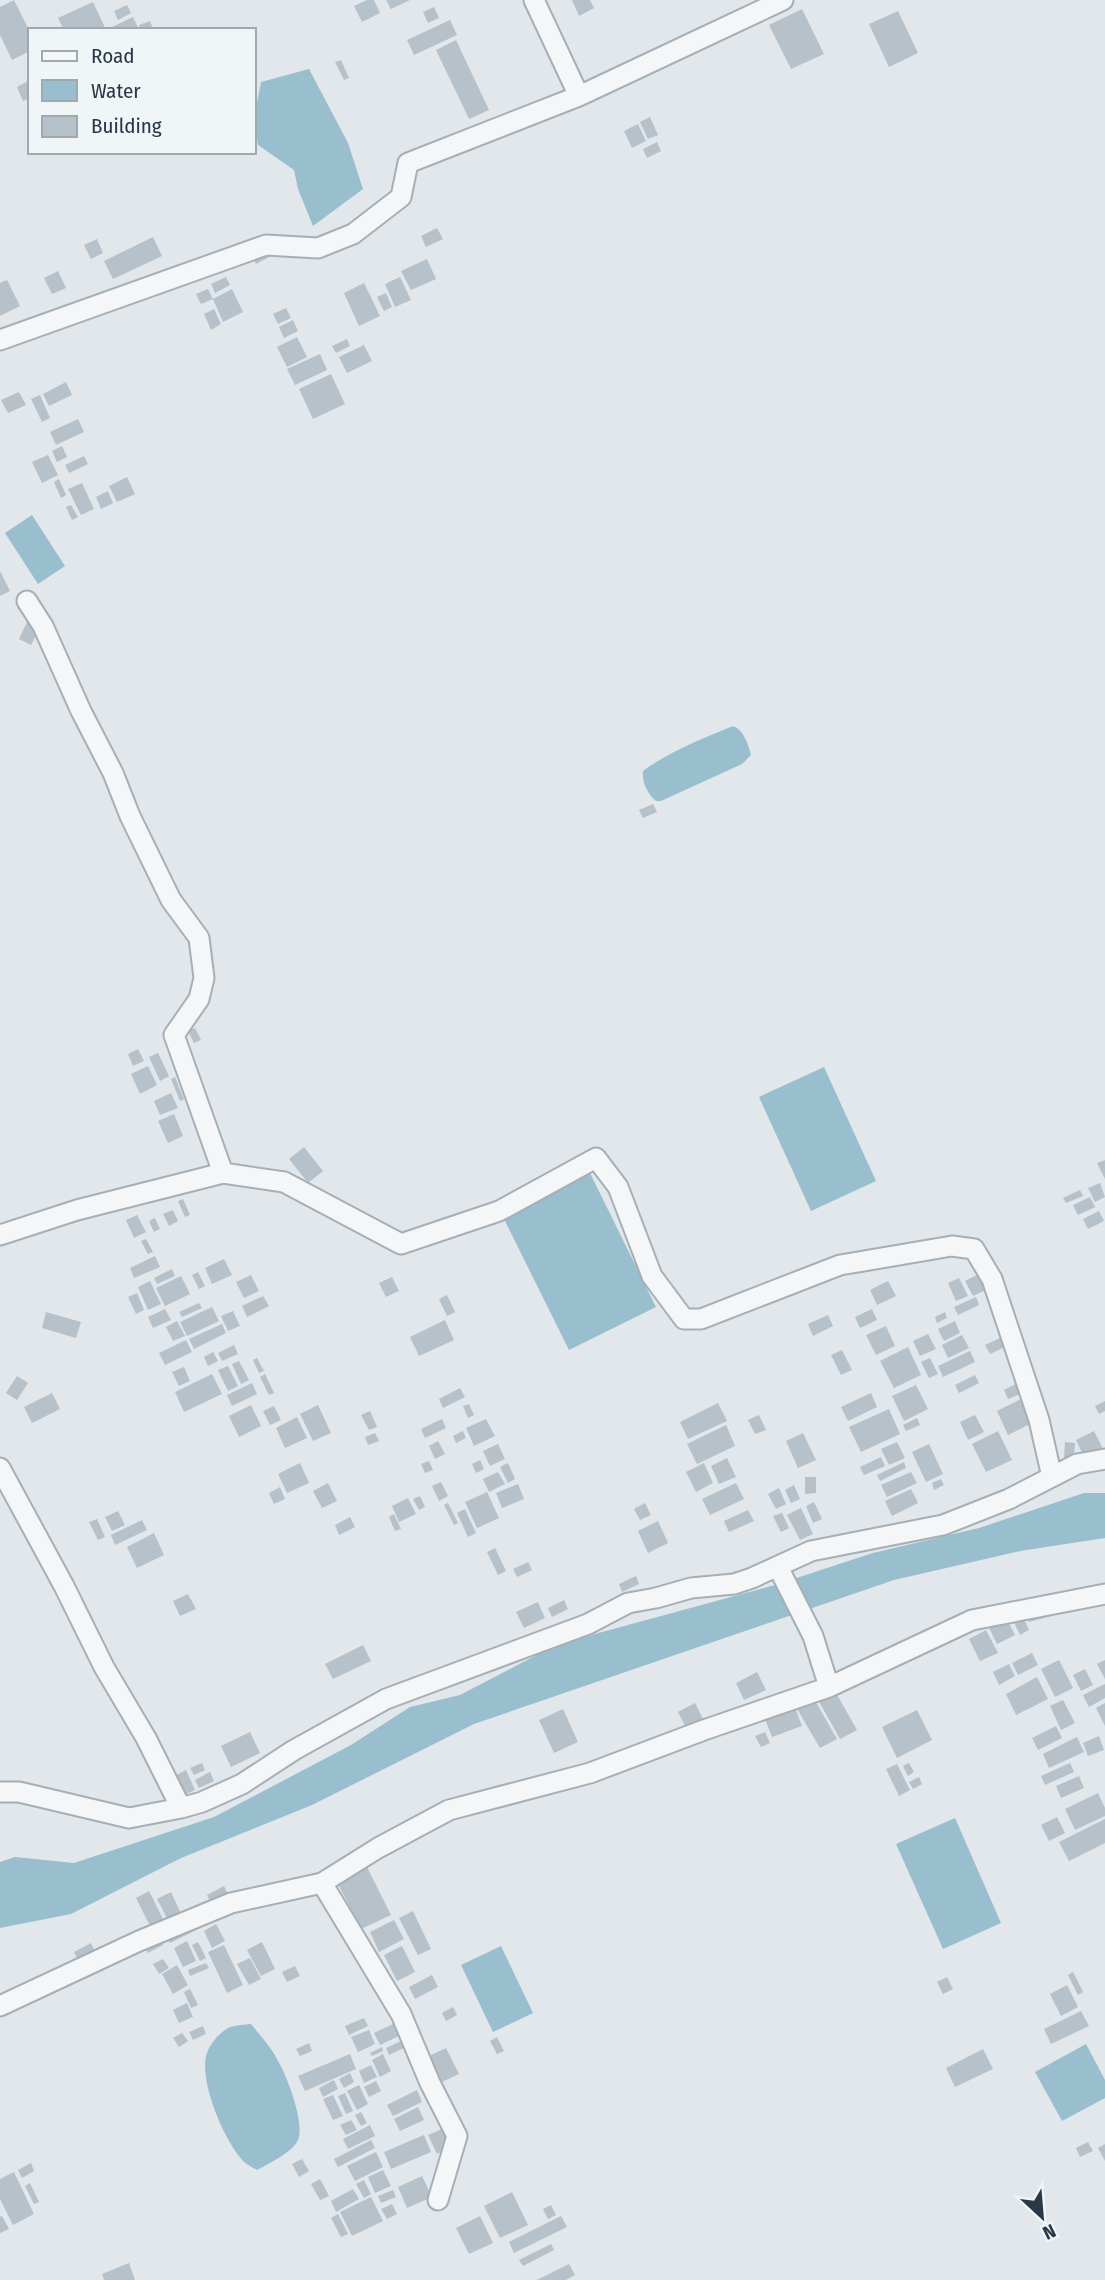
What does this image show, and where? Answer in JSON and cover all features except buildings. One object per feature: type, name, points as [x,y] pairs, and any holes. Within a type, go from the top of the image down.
[{"type":"street","points":[[534,0],[579,96]]},
{"type":"street","points":[[0,340],[266,244],[318,248],[353,234],[401,197],[408,163],[579,96],[783,0]]},
{"type":"street","points":[[27,601],[43,626],[171,900],[199,938],[204,978],[200,999],[174,1035],[223,1173]]},
{"type":"street","points":[[0,1235],[76,1210],[223,1173],[284,1182],[401,1244],[499,1211],[596,1158],[618,1187],[652,1276],[684,1319],[701,1319],[840,1265],[952,1246],[974,1249],[992,1279],[1040,1420],[1052,1476]]},
{"type":"street","points":[[0,1792],[19,1792],[129,1818],[202,1802],[242,1784],[294,1750],[386,1699],[587,1624],[628,1603],[691,1588],[734,1584],[779,1570],[811,1551],[943,1525],[1009,1499],[1077,1464],[1105,1459]]},
{"type":"street","points":[[0,1468],[181,1808]]},
{"type":"street","points":[[779,1570],[813,1636],[829,1687]]},
{"type":"street","points":[[0,2006],[139,1941],[231,1903],[322,1883],[378,1848],[449,1810],[590,1773],[829,1687],[972,1620],[1105,1594]]},
{"type":"street","points":[[322,1883],[401,2014],[457,2136],[438,2200]]},
{"type":"water","points":[[309,69],[348,143],[363,189],[313,226],[298,189],[294,170],[258,145],[256,108],[261,82]]},
{"type":"water","points":[[32,515],[65,566],[38,584],[5,533]]},
{"type":"water","points":[[733,726],[743,734],[751,755],[742,764],[661,801],[653,798],[644,784],[643,771],[675,751]]},
{"type":"water","points":[[824,1067],[876,1181],[811,1211],[759,1097]]},
{"type":"water","points":[[589,1171],[656,1307],[569,1350],[502,1215]]},
{"type":"water","points":[[1084,1493],[1105,1493],[1105,1538],[1020,1551],[894,1580],[474,1724],[312,1805],[181,1858],[71,1914],[0,1928],[0,1862],[15,1857],[74,1863],[214,1817],[351,1745],[410,1707],[460,1695],[558,1644],[775,1585],[873,1553],[979,1528]]},
{"type":"water","points":[[955,1818],[1001,1923],[943,1949],[896,1844]]},
{"type":"water","points":[[501,1946],[533,2013],[493,2032],[461,1965]]},
{"type":"water","points":[[251,2024],[281,2066],[293,2097],[300,2129],[293,2147],[257,2170],[243,2161],[228,2140],[210,2096],[205,2068],[207,2052],[219,2035],[230,2027]]},
{"type":"water","points":[[1086,2044],[1105,2080],[1105,2098],[1062,2121],[1035,2072]]}]
